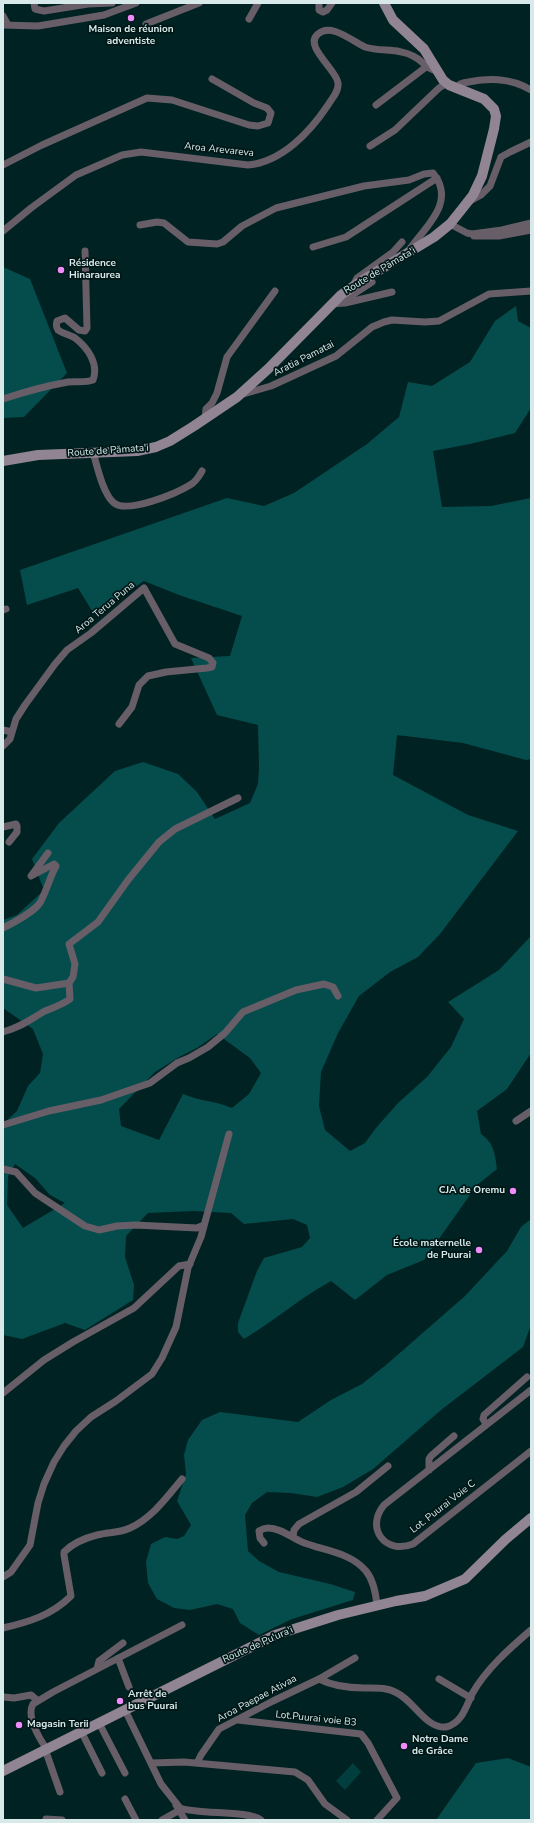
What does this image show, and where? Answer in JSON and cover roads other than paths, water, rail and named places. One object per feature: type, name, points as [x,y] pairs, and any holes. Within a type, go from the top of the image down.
[{"type":"main road","points":[[384,5],[393,20],[424,49],[447,84]]},
{"type":"main road","name":"Route de Pāmata'i","points":[[3,461],[38,455],[137,451],[156,447],[175,438],[238,396],[268,369],[353,286],[406,255],[434,237],[450,224],[468,202],[482,176],[496,116],[490,104],[484,99],[447,84]]},
{"type":"main road","name":"Route de Pu'ura'i","points":[[3,1771],[275,1635],[305,1624],[396,1601],[425,1596],[465,1579],[506,1539],[531,1518]]},
{"type":"street","points":[[34,3],[36,9],[44,11],[88,4],[112,3]]},
{"type":"street","points":[[3,16],[5,25],[30,27],[104,15],[134,3]]},
{"type":"street","points":[[146,24],[199,3]]},
{"type":"street","points":[[249,19],[258,3]]},
{"type":"street","points":[[319,3],[320,11],[323,12],[327,10],[332,3]]},
{"type":"street","name":"Aroa Arevareva","points":[[3,231],[31,208],[76,176],[122,155],[141,152],[248,165],[259,164],[273,158],[305,134],[320,117],[338,88],[337,78],[316,48],[314,39],[317,34],[323,31],[332,30],[366,47],[414,56],[426,67],[438,71]]},
{"type":"street","points":[[376,105],[426,67]]},
{"type":"street","points":[[3,165],[42,145],[147,98],[172,100],[258,126],[268,123],[271,113],[267,108],[254,103],[212,79]]},
{"type":"street","points":[[458,88],[460,84],[463,83],[499,79],[513,81],[531,90]]},
{"type":"street","points":[[370,146],[395,130],[439,88],[447,84]]},
{"type":"street","points":[[468,202],[481,195],[490,186],[501,157],[531,142]]},
{"type":"street","points":[[140,225],[158,222],[164,223],[188,242],[217,244],[223,242],[242,226],[276,208],[364,186],[410,180],[424,174],[433,173],[437,178],[441,190],[439,207],[433,220],[415,240],[406,255]]},
{"type":"street","points":[[313,247],[338,241],[346,237],[437,178]]},
{"type":"street","points":[[467,233],[491,232],[531,223]]},
{"type":"street","points":[[450,224],[472,236],[483,238],[531,230]]},
{"type":"street","points":[[353,286],[357,278],[393,252],[402,242]]},
{"type":"street","points":[[3,398],[70,382],[87,382],[93,380],[95,365],[84,346],[74,338],[58,330],[56,326],[57,321],[65,318],[79,330],[85,330],[87,328],[85,251]]},
{"type":"street","points":[[333,305],[372,282]]},
{"type":"street","points":[[489,294],[496,286]]},
{"type":"street","points":[[205,419],[206,410],[218,393],[227,357],[275,291]]},
{"type":"street","name":"Aratia Pamatai","points":[[238,396],[272,386],[336,356],[372,327],[384,322],[392,320],[439,321],[489,294],[531,291]]},
{"type":"street","points":[[333,305],[392,292]]},
{"type":"street","points":[[93,452],[105,489],[110,498],[120,506],[151,502],[163,498],[191,485],[202,471]]},
{"type":"street","name":"Aroa Terua Puna","points":[[3,746],[10,739],[16,719],[25,705],[67,650],[91,633],[144,588],[175,644],[209,658],[213,663],[212,667],[207,668],[166,672],[148,676],[139,685],[132,707],[119,724]]},
{"type":"street","points":[[3,730],[12,732]]},
{"type":"street","points":[[3,1032],[19,1027],[70,999],[69,983],[75,964],[69,944],[98,922],[128,880],[159,842],[175,829],[238,798]]},
{"type":"street","points":[[3,827],[16,824],[17,826],[16,832],[9,842]]},
{"type":"street","points":[[3,928],[17,920],[41,902],[50,877],[56,866],[54,864],[31,876],[48,854]]},
{"type":"street","points":[[3,979],[36,988],[69,983]]},
{"type":"street","points":[[3,1125],[49,1111],[100,1100],[150,1084],[177,1063],[208,1047],[225,1033],[243,1012],[296,990],[324,984],[333,987],[338,996]]},
{"type":"street","points":[[516,1121],[531,1111]]},
{"type":"street","points":[[3,1577],[11,1572],[30,1545],[38,1503],[44,1484],[54,1462],[64,1446],[76,1431],[91,1417],[116,1401],[152,1374],[162,1358],[176,1327],[183,1289],[190,1264],[201,1238],[229,1134]]},
{"type":"street","points":[[3,1169],[16,1172],[35,1193],[85,1226],[99,1230],[125,1225],[197,1228],[204,1225]]},
{"type":"street","points":[[3,1393],[44,1360],[134,1308],[179,1266],[190,1264]]},
{"type":"street","points":[[486,1424],[483,1419],[484,1415],[527,1377]]},
{"type":"street","name":"Lot. Puurai Voie C","points":[[531,1390],[394,1496],[380,1510],[377,1516],[376,1527],[379,1534],[386,1543],[400,1547],[413,1544],[531,1451]]},
{"type":"street","points":[[429,1470],[429,1459],[431,1456],[454,1436]]},
{"type":"street","points":[[293,1537],[294,1530],[299,1524],[356,1492],[388,1466]]},
{"type":"street","points":[[3,1628],[40,1618],[55,1610],[71,1596],[68,1583],[68,1569],[64,1552],[70,1546],[97,1535],[121,1532],[142,1521],[150,1515],[182,1479]]},
{"type":"street","points":[[264,1542],[261,1540],[259,1531],[263,1528],[269,1528],[293,1537],[301,1542],[342,1554],[360,1564],[368,1572],[373,1584],[377,1606]]},
{"type":"street","points":[[97,1535],[119,1537]]},
{"type":"street","points":[[60,1792],[46,1749],[30,1713],[33,1704],[182,1625]]},
{"type":"street","points":[[319,1679],[330,1685],[378,1687],[396,1692],[411,1702],[427,1720],[442,1728],[452,1726],[458,1721],[471,1698],[506,1652],[530,1633]]},
{"type":"street","points":[[97,1669],[99,1661],[123,1643]]},
{"type":"street","points":[[118,1658],[129,1687]]},
{"type":"street","name":"Aroa Paepae Ativaa","points":[[197,1763],[212,1737],[219,1729],[319,1679],[355,1658]]},
{"type":"street","points":[[439,1679],[471,1698]]},
{"type":"street","points":[[4,1697],[14,1698],[31,1695],[38,1701]]},
{"type":"street","points":[[125,1710],[161,1784],[185,1820]]},
{"type":"street","name":"Lot.Puurai voie B3","points":[[238,1720],[361,1734],[368,1743],[397,1798],[376,1820]]},
{"type":"street","points":[[99,1723],[125,1773]]},
{"type":"street","points":[[81,1731],[102,1773]]},
{"type":"street","points":[[152,1763],[168,1761],[295,1772],[308,1780],[325,1804],[347,1820]]},
{"type":"street","points":[[125,1799],[136,1820]]},
{"type":"street","points":[[162,1820],[177,1808],[180,1808],[186,1810],[251,1816],[261,1820]]},
{"type":"street","points":[[46,1819],[62,1820]]},
{"type":"place","name":"Maison de réunion adventiste","points":[[131,18]]},
{"type":"place","name":"Résidence Hinaraurea","points":[[61,270]]},
{"type":"place","name":"CJA de Oremu","points":[[513,1191]]},
{"type":"place","name":"École maternelle de Puurai","points":[[479,1250]]},
{"type":"place","name":"Arrêt de bus Puurai","points":[[120,1701]]},
{"type":"place","name":"Magasin Terii","points":[[19,1725]]},
{"type":"place","name":"Notre Dame de Grâce","points":[[404,1746]]}]
